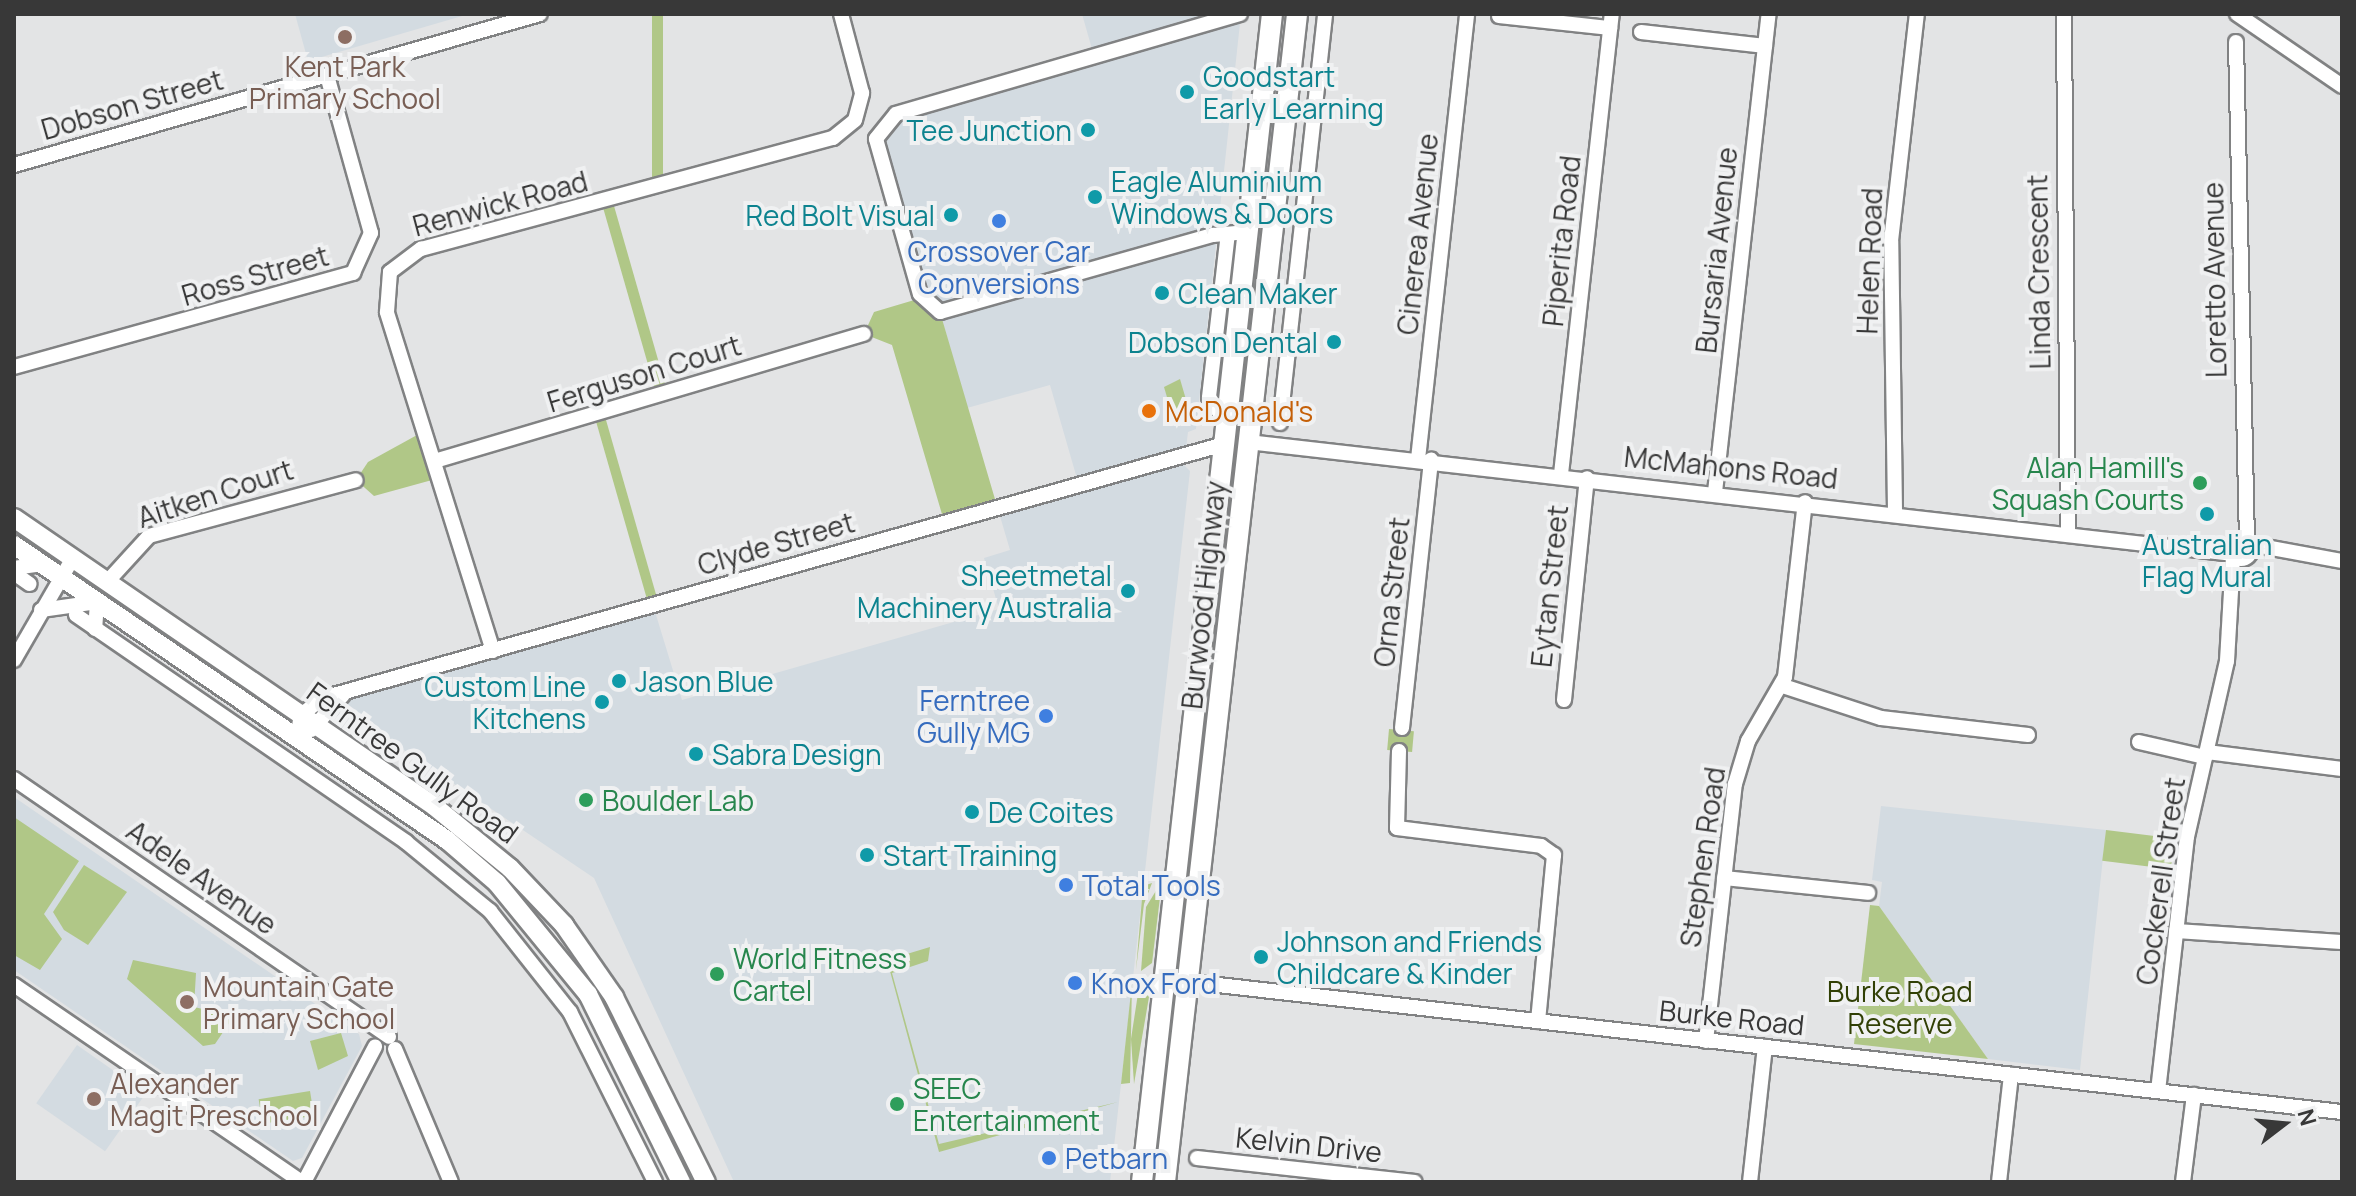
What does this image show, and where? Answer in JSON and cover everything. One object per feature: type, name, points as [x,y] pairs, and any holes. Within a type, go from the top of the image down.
[{"type":"highway","name":"Burwood Highway","points":[[1142,1182],[1226,434],[1238,233],[1272,14]]},
{"type":"highway","name":"Burwood Highway","points":[[1165,1182],[1297,14]]},
{"type":"highway","points":[[1226,434],[1248,442]]},
{"type":"main road","name":"Ferntree Gully Road","points":[[14,518],[471,834],[564,925],[630,1026],[706,1182]]},
{"type":"main road","name":"Ferntree Gully Road","points":[[14,545],[337,765],[497,883],[558,950],[601,1017],[681,1182]]},
{"type":"street","name":"Dobson Street","points":[[14,165],[540,14]]},
{"type":"street","name":"Renwick Road","points":[[493,651],[438,460],[384,300],[393,266],[421,249],[833,138],[855,120],[862,93],[841,14]]},
{"type":"street","points":[[1238,233],[940,312],[920,294],[877,132],[896,114],[1240,14]]},
{"type":"street","points":[[1280,423],[1325,14]]},
{"type":"street","name":"Cinerea Avenue","points":[[1425,460],[1467,14]]},
{"type":"street","name":"Bursaria Avenue","points":[[1715,492],[1769,14]]},
{"type":"street","name":"Helen Road","points":[[1895,511],[1891,241],[1917,14]]},
{"type":"street","name":"Linda Crescent","points":[[2064,14],[2068,530]]},
{"type":"street","points":[[2237,14],[2342,86]]},
{"type":"street","points":[[1499,16],[1611,21]]},
{"type":"street","name":"Piperita Road","points":[[1561,474],[1611,21]]},
{"type":"street","points":[[1641,32],[1765,46]]},
{"type":"street","name":"Loretto Avenue","points":[[2236,42],[2244,517],[2240,549]]},
{"type":"street","name":"Ross Street","points":[[14,367],[353,273],[371,233],[327,75]]},
{"type":"street","name":"Ferguson Court","points":[[438,460],[864,334]]},
{"type":"street","name":"Clyde Street","points":[[301,715],[312,702],[1226,434]]},
{"type":"street","name":"McMahons Road","points":[[1248,442],[2342,561]]},
{"type":"street","name":"Orna Street","points":[[1402,728],[1425,460]]},
{"type":"street","name":"Eytan Street","points":[[1564,700],[1587,478]]},
{"type":"street","name":"Aitken Court","points":[[107,582],[149,536],[356,480]]},
{"type":"street","name":"Stephen Road","points":[[1706,1041],[1741,758],[1783,686],[1805,502]]},
{"type":"street","name":"Cockerell Street","points":[[2158,1091],[2176,931],[2240,549]]},
{"type":"street","points":[[14,660],[73,558]]},
{"type":"street","points":[[14,570],[41,564]]},
{"type":"street","points":[[14,570],[30,584]]},
{"type":"street","points":[[41,610],[97,602],[95,629]]},
{"type":"street","points":[[76,615],[345,799],[473,895],[516,938],[570,1012],[655,1182]]},
{"type":"street","points":[[1783,686],[1881,718],[2028,735]]},
{"type":"street","points":[[260,740],[292,735],[318,726],[343,695]]},
{"type":"street","points":[[292,735],[301,715]]},
{"type":"street","points":[[2139,742],[2206,754],[2342,769]]},
{"type":"street","points":[[1399,751],[1390,829],[1557,847],[1538,1021]]},
{"type":"street","points":[[337,765],[345,799]]},
{"type":"street","name":"Adele Avenue","points":[[14,779],[361,1017],[405,1080],[451,1182]]},
{"type":"street","points":[[1724,878],[1868,893]]},
{"type":"street","points":[[2176,931],[2342,942]]},
{"type":"street","name":"Burke Road","points":[[1165,979],[2342,1112]]},
{"type":"street","points":[[14,985],[303,1182],[365,1072],[384,1048]]},
{"type":"street","points":[[570,1012],[601,1017]]},
{"type":"street","points":[[1750,1182],[1765,1047]]},
{"type":"street","points":[[621,1110],[631,1074]]},
{"type":"street","points":[[1999,1182],[2011,1075]]},
{"type":"street","points":[[2183,1182],[2194,1095]]},
{"type":"street","name":"Kelvin Drive","points":[[1197,1158],[1415,1182]]},
{"type":"shaded area","name":"Kent Park Primary School","points":[[295,14],[469,14],[308,61]]},
{"type":"shaded area","points":[[1082,14],[1241,14],[1196,429],[1188,432],[1184,465],[1190,471],[1110,1182],[734,1182],[594,878],[334,703],[653,605],[682,700],[999,609],[984,558],[1010,550],[997,506],[1078,482],[1050,385],[967,408],[940,312],[928,306],[880,126],[1094,56]]},
{"type":"shaded area","name":"Mountain Gate Primary School","points":[[14,797],[359,1034],[362,1046],[302,1158],[293,1161],[14,970]]},
{"type":"shaded area","points":[[1881,806],[2106,830],[2080,1070],[1988,1059],[1879,906],[1882,882],[1872,880]]},
{"type":"shaded area","name":"Alexander Magit Preschool","points":[[77,1045],[146,1093],[105,1151],[36,1103]]},
{"type":"green space","points":[[652,14],[663,14],[663,183],[652,183]]},
{"type":"green space","points":[[612,199],[668,394],[657,397],[601,202]]},
{"type":"green space","points":[[921,298],[940,312],[997,506],[944,521],[892,345],[864,334],[874,312]]},
{"type":"green space","points":[[1180,379],[1187,403],[1174,421],[1164,387]]},
{"type":"green space","points":[[604,413],[659,603],[649,606],[594,416]]},
{"type":"green space","points":[[428,429],[443,477],[374,496],[356,480],[368,462]]},
{"type":"green space","points":[[1389,729],[1414,731],[1412,752],[1387,750]]},
{"type":"green space","points":[[14,817],[79,861],[44,914],[62,939],[40,970],[14,955]]},
{"type":"green space","points":[[2106,830],[2174,838],[2171,869],[2102,861]]},
{"type":"green space","points":[[84,865],[127,892],[88,945],[64,930],[53,912]]},
{"type":"green space","points":[[1162,881],[1152,963],[1141,971],[1146,907]]},
{"type":"green space","points":[[1152,883],[1144,904],[1136,970],[1143,886]]},
{"type":"green space","name":"Burke Road Reserve","points":[[1870,905],[1879,906],[1988,1059],[1854,1044]]},
{"type":"green space","points":[[930,947],[928,961],[892,973],[939,1144],[1118,1102],[939,1152],[887,960]]},
{"type":"green space","points":[[133,960],[196,973],[194,1007],[234,1016],[215,1044],[203,1046],[127,979]]},
{"type":"green space","points":[[1132,983],[1130,1083],[1121,1084]]},
{"type":"green space","points":[[1139,987],[1149,997],[1134,1084],[1131,1039]]},
{"type":"green space","points":[[341,1033],[348,1056],[318,1070],[310,1041]]},
{"type":"green space","points":[[310,1091],[314,1116],[263,1124],[259,1099]]},
{"type":"place","name":"Kent Park Primary School","points":[[345,37]]},
{"type":"place","name":"Goodstart Early Learning","points":[[1187,92]]},
{"type":"place","name":"Tee Junction","points":[[1088,130]]},
{"type":"place","name":"Eagle Aluminium Windows & Doors","points":[[1095,197]]},
{"type":"place","name":"Red Bolt Visual","points":[[951,215]]},
{"type":"place","name":"Crossover Car Conversions","points":[[999,221]]},
{"type":"place","name":"Clean Maker","points":[[1162,293]]},
{"type":"place","name":"Dobson Dental","points":[[1334,342]]},
{"type":"place","name":"McDonald's","points":[[1149,411]]},
{"type":"place","name":"Alan Hamill's Squash Courts","points":[[2200,483]]},
{"type":"place","name":"Australian Flag Mural","points":[[2207,514]]},
{"type":"place","name":"Sheetmetal Machinery Australia","points":[[1128,591]]},
{"type":"place","name":"Jason Blue","points":[[619,681]]},
{"type":"place","name":"Custom Line Kitchens","points":[[602,702]]},
{"type":"place","name":"Ferntree Gully MG","points":[[1046,716]]},
{"type":"place","name":"Sabra Design","points":[[696,754]]},
{"type":"place","name":"Boulder Lab","points":[[586,800]]},
{"type":"place","name":"De Coites","points":[[972,812]]},
{"type":"place","name":"Start Training","points":[[867,855]]},
{"type":"place","name":"Total Tools","points":[[1066,885]]},
{"type":"place","name":"Johnson and Friends Childcare & Kinder","points":[[1261,957]]},
{"type":"place","name":"World Fitness Cartel","points":[[717,974]]},
{"type":"place","name":"Knox Ford","points":[[1075,983]]},
{"type":"place","name":"Mountain Gate Primary School","points":[[187,1002]]},
{"type":"place","name":"Alexander Magit Preschool","points":[[94,1099]]},
{"type":"place","name":"SEEC Entertainment","points":[[897,1104]]},
{"type":"place","name":"Petbarn","points":[[1049,1158]]}]
